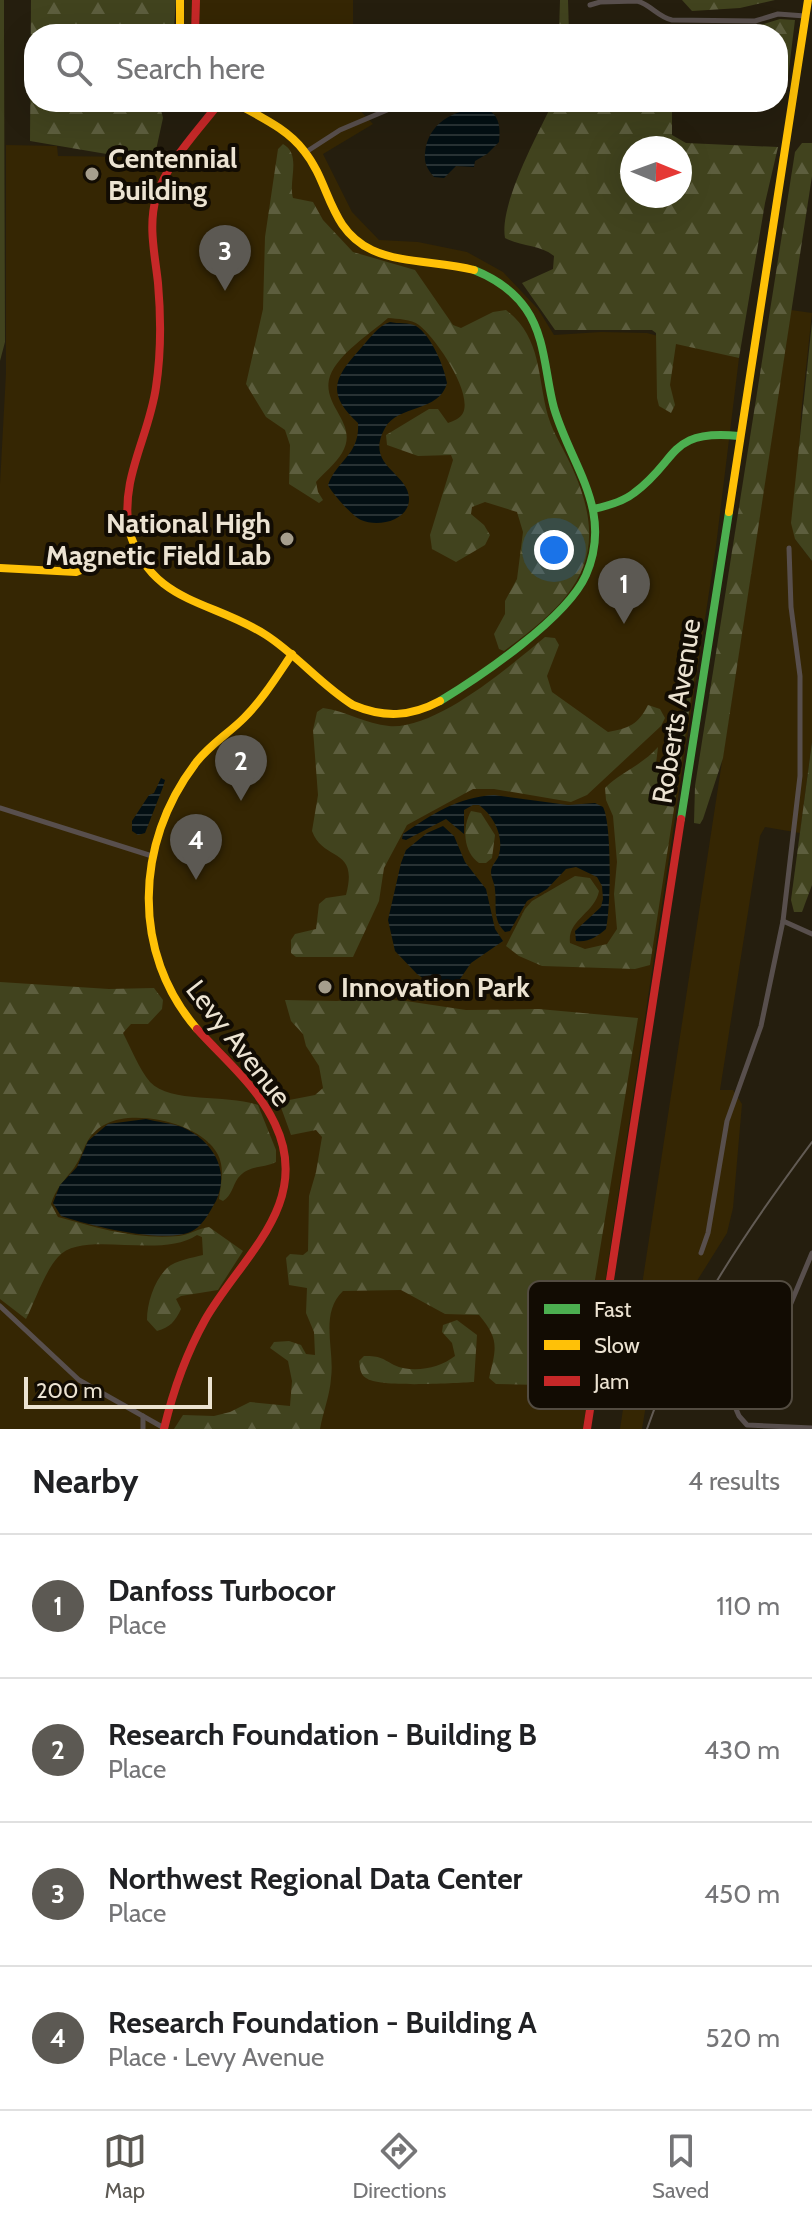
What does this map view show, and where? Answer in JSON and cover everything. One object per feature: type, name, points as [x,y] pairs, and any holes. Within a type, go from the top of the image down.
[{"type":"street","points":[[180,0],[180,24]]},
{"type":"street","points":[[195,24],[196,0]]},
{"type":"street","name":"Roberts Avenue","points":[[610,1281],[808,0]]},
{"type":"street","points":[[590,5],[600,2],[643,2],[659,17],[672,20],[755,21],[778,14],[805,16]]},
{"type":"street","points":[[213,112],[165,179],[154,207],[152,233],[159,305],[157,378],[152,409],[131,470],[126,497],[128,525],[135,548],[146,566],[170,590],[194,604],[262,632],[337,693],[362,709],[391,715],[414,713],[431,707],[542,629],[571,601],[586,574],[594,546],[593,509],[587,484],[553,407],[542,340],[522,303],[499,282],[473,268],[395,256],[362,245],[339,223],[306,152],[283,132],[250,112]]},
{"type":"street","points":[[306,152],[349,126],[382,112]]},
{"type":"street","points":[[593,509],[618,502],[634,493],[670,452],[684,442],[703,436],[739,436]]},
{"type":"street","points":[[0,568],[76,572],[135,548]]},
{"type":"street","points":[[701,1253],[708,1233],[727,1121],[761,1028],[783,921],[800,776],[800,676],[791,607],[789,548]]},
{"type":"street","name":"Levy Avenue","points":[[164,1428],[179,1378],[201,1327],[275,1219],[286,1170],[283,1146],[269,1109],[191,1023],[161,973],[151,941],[147,910],[152,856],[174,796],[187,773],[256,704],[292,654]]},
{"type":"street","points":[[0,808],[152,856]]},
{"type":"street","points":[[783,921],[812,934]]},
{"type":"street","points":[[792,1301],[812,1253]]},
{"type":"street","points":[[0,1306],[74,1376],[164,1428]]},
{"type":"street","name":"Roberts Avenue","points":[[587,1429],[590,1409]]},
{"type":"street","points":[[737,1409],[747,1425],[812,1428]]},
{"type":"street","points":[[143,1416],[143,1429]]},
{"type":"shaded area","points":[[176,0],[353,0],[353,24],[177,24]]},
{"type":"shaded area","name":"Innovation Park","points":[[209,112],[362,112],[373,124],[323,154],[352,212],[379,240],[418,242],[467,252],[503,272],[538,309],[554,335],[647,333],[739,358],[716,546],[605,1281],[528,1281],[528,1409],[586,1409],[583,1429],[0,1429],[0,484],[6,373],[6,145],[57,146],[58,156],[135,157],[136,165],[169,164]]},
{"type":"shaded area","points":[[492,112],[498,120],[499,142],[475,161],[474,167],[456,166],[444,178],[434,177],[425,160],[427,143],[437,126],[452,115]]},
{"type":"shaded area","points":[[791,310],[812,313],[801,414],[795,539],[812,561],[812,742],[800,833],[765,827],[760,836],[720,1090],[733,1090],[742,1104],[733,1208],[727,1233],[697,1281],[643,1281]]},
{"type":"shaded area","points":[[390,322],[413,325],[422,330],[436,352],[447,383],[436,399],[399,415],[385,428],[380,441],[383,460],[402,481],[409,498],[408,506],[399,517],[376,523],[357,518],[328,485],[352,450],[358,434],[358,423],[347,412],[337,393],[340,376],[374,333]]},
{"type":"shaded area","points":[[161,778],[165,780],[163,787],[145,833],[138,835],[132,831],[132,821],[149,795],[154,793]]},
{"type":"shaded area","points":[[494,795],[568,805],[595,803],[603,807],[608,830],[610,886],[608,918],[603,932],[589,940],[576,941],[575,931],[601,907],[603,899],[602,886],[597,877],[576,867],[566,869],[547,889],[527,901],[510,931],[505,932],[497,917],[491,872],[499,855],[499,834],[489,815],[479,805],[464,810],[464,834],[446,819],[406,840],[402,839],[403,834],[446,808],[469,799]]},
{"type":"shaded area","points":[[443,826],[454,836],[465,862],[486,889],[495,929],[503,941],[471,963],[460,979],[452,984],[428,982],[417,974],[395,951],[388,920],[406,850],[427,833]]},
{"type":"shaded area","points":[[146,1119],[178,1126],[193,1133],[216,1157],[220,1167],[220,1189],[201,1224],[182,1234],[148,1235],[108,1229],[61,1216],[53,1203],[60,1185],[77,1167],[88,1141],[108,1124]]},
{"type":"shaded area","points":[[623,1409],[645,1409],[642,1429],[620,1429]]},
{"type":"green space","points":[[0,0],[4,0],[5,342],[0,361]]},
{"type":"green space","points":[[31,0],[176,0],[174,24],[31,24]]},
{"type":"green space","points":[[560,0],[568,0],[569,24],[559,24]]},
{"type":"green space","points":[[682,0],[775,0],[740,8],[692,11]]},
{"type":"green space","points":[[780,19],[795,20],[788,77],[788,24],[764,24]]},
{"type":"green space","points":[[30,112],[162,112],[163,118],[156,150],[142,160],[30,141]]},
{"type":"green space","points":[[548,112],[672,112],[674,136],[620,136],[620,208],[692,208],[692,143],[778,147],[765,203],[739,358],[676,344],[670,385],[675,405],[671,413],[659,406],[657,398],[656,333],[652,330],[555,330],[522,283],[553,269],[554,256],[505,238],[508,207]]},
{"type":"green space","points":[[802,143],[812,143],[812,176],[723,758],[700,824],[694,823],[695,786],[795,152]]},
{"type":"green space","points":[[283,144],[292,155],[293,198],[313,202],[323,220],[353,252],[415,270],[453,325],[461,328],[493,312],[506,310],[518,321],[532,345],[548,416],[585,503],[589,530],[587,555],[579,576],[566,596],[528,633],[504,651],[499,649],[494,634],[505,614],[505,601],[517,579],[523,532],[517,512],[485,502],[472,507],[471,514],[490,535],[485,545],[456,562],[432,549],[430,535],[453,460],[451,455],[418,456],[387,445],[386,435],[429,409],[438,409],[448,423],[463,413],[465,404],[458,379],[443,353],[419,325],[408,320],[388,318],[340,359],[330,376],[328,387],[343,423],[346,442],[339,457],[316,482],[323,500],[319,503],[289,484],[290,445],[285,430],[266,417],[246,384],[263,309],[265,237],[278,149]]},
{"type":"green space","points":[[812,322],[812,561],[795,539],[791,523]]},
{"type":"green space","points":[[545,637],[555,638],[559,645],[547,676],[552,692],[608,732],[632,724],[648,705],[660,709],[665,718],[661,726],[587,795],[571,802],[494,789],[473,789],[407,825],[384,868],[379,901],[353,957],[296,957],[291,953],[291,940],[295,934],[316,929],[319,904],[326,898],[346,895],[349,879],[344,862],[324,848],[312,831],[318,795],[313,730],[317,712],[323,708],[372,723],[408,725],[428,718],[472,694]]},
{"type":"green space","points":[[693,653],[697,659],[650,965],[635,969],[542,966],[519,956],[506,946],[525,909],[532,901],[575,876],[590,878],[599,891],[573,928],[570,943],[585,949],[607,944],[617,929],[614,894],[617,862],[613,816],[605,788],[658,747],[656,764],[674,765]]},
{"type":"green space","points":[[812,742],[812,885],[802,912],[794,912],[791,900]]},
{"type":"green space","points":[[471,811],[481,813],[495,835],[492,858],[486,863],[479,863],[467,846],[465,832]]},
{"type":"green space","points":[[0,982],[109,989],[154,988],[163,1000],[162,1009],[148,1024],[131,1024],[123,1033],[150,1082],[159,1089],[185,1096],[258,1105],[276,1150],[276,1162],[242,1174],[223,1201],[219,1199],[221,1162],[206,1141],[194,1132],[165,1121],[133,1118],[106,1124],[93,1133],[78,1162],[53,1198],[51,1204],[58,1217],[118,1232],[163,1237],[179,1236],[209,1227],[243,1251],[218,1290],[176,1299],[181,1309],[165,1328],[157,1331],[147,1320],[152,1292],[162,1273],[171,1265],[203,1255],[202,1237],[197,1235],[163,1245],[103,1244],[69,1249],[58,1257],[49,1270],[26,1319],[0,1299]]},
{"type":"green space","points":[[365,998],[466,1010],[539,1009],[638,1018],[595,1281],[528,1281],[528,1385],[496,1384],[489,1378],[493,1338],[479,1315],[445,1314],[401,1290],[343,1291],[336,1300],[330,1321],[331,1378],[320,1429],[174,1429],[183,1415],[214,1416],[250,1402],[290,1406],[292,1381],[288,1361],[270,1348],[274,1342],[289,1341],[301,1345],[306,1354],[315,1355],[314,1332],[306,1313],[307,1288],[289,1285],[286,1258],[290,1254],[303,1255],[308,1251],[309,1196],[322,1137],[316,1130],[291,1135],[279,1102],[315,1095],[323,1088],[319,1066],[306,1046],[303,1034],[291,1021],[285,1000]]},
{"type":"green space","points":[[457,1320],[477,1335],[474,1382],[386,1383],[366,1378],[361,1373],[359,1361],[364,1356],[378,1357],[409,1369],[426,1368],[449,1360],[455,1356],[452,1343],[442,1332],[443,1325]]},
{"type":"railway","points":[[717,1281],[812,1142]]},
{"type":"railway","points":[[647,1429],[654,1409]]},
{"type":"traffic: fast","points":[[440,701],[521,645],[561,609],[586,575],[595,530],[587,489],[554,408],[533,320],[509,290],[474,270]]},
{"type":"traffic: fast","points":[[593,509],[630,496],[686,442],[716,435],[739,436]]},
{"type":"traffic: fast","points":[[681,819],[729,512]]},
{"type":"traffic: slow","points":[[180,0],[180,24]]},
{"type":"traffic: slow","points":[[729,512],[808,0]]},
{"type":"traffic: slow","points":[[252,112],[272,123],[304,151],[338,218],[358,241],[384,255],[474,270]]},
{"type":"traffic: slow","points":[[129,530],[139,554],[167,587],[266,635],[353,705],[375,712],[397,714],[440,701]]},
{"type":"traffic: slow","points":[[0,568],[76,572],[135,548]]},
{"type":"traffic: slow","points":[[197,1029],[176,999],[160,967],[152,933],[149,898],[152,863],[161,828],[175,795],[195,764],[251,711],[292,654]]},
{"type":"traffic: jam","points":[[195,24],[196,0]]},
{"type":"traffic: jam","points":[[129,530],[128,493],[152,405],[159,362],[160,309],[153,240],[156,198],[167,172],[212,112]]},
{"type":"traffic: jam","points":[[610,1281],[681,819]]},
{"type":"traffic: jam","points":[[164,1429],[181,1373],[198,1333],[268,1228],[279,1205],[285,1180],[284,1153],[268,1111],[250,1086],[197,1029]]},
{"type":"traffic: jam","points":[[587,1429],[590,1409]]},
{"type":"place","name":"Centennial Building","points":[[92,174]]},
{"type":"place","name":"Northwest Regional Data Center","points":[[225,291]]},
{"type":"place","name":"National High Magnetic Field Lab","points":[[287,539]]},
{"type":"place","name":"Danfoss Turbocor","points":[[624,624]]},
{"type":"place","name":"Research Foundation - Building B","points":[[241,801]]},
{"type":"place","name":"Research Foundation - Building A","points":[[196,880]]},
{"type":"place","name":"Innovation Park","points":[[325,987]]}]
